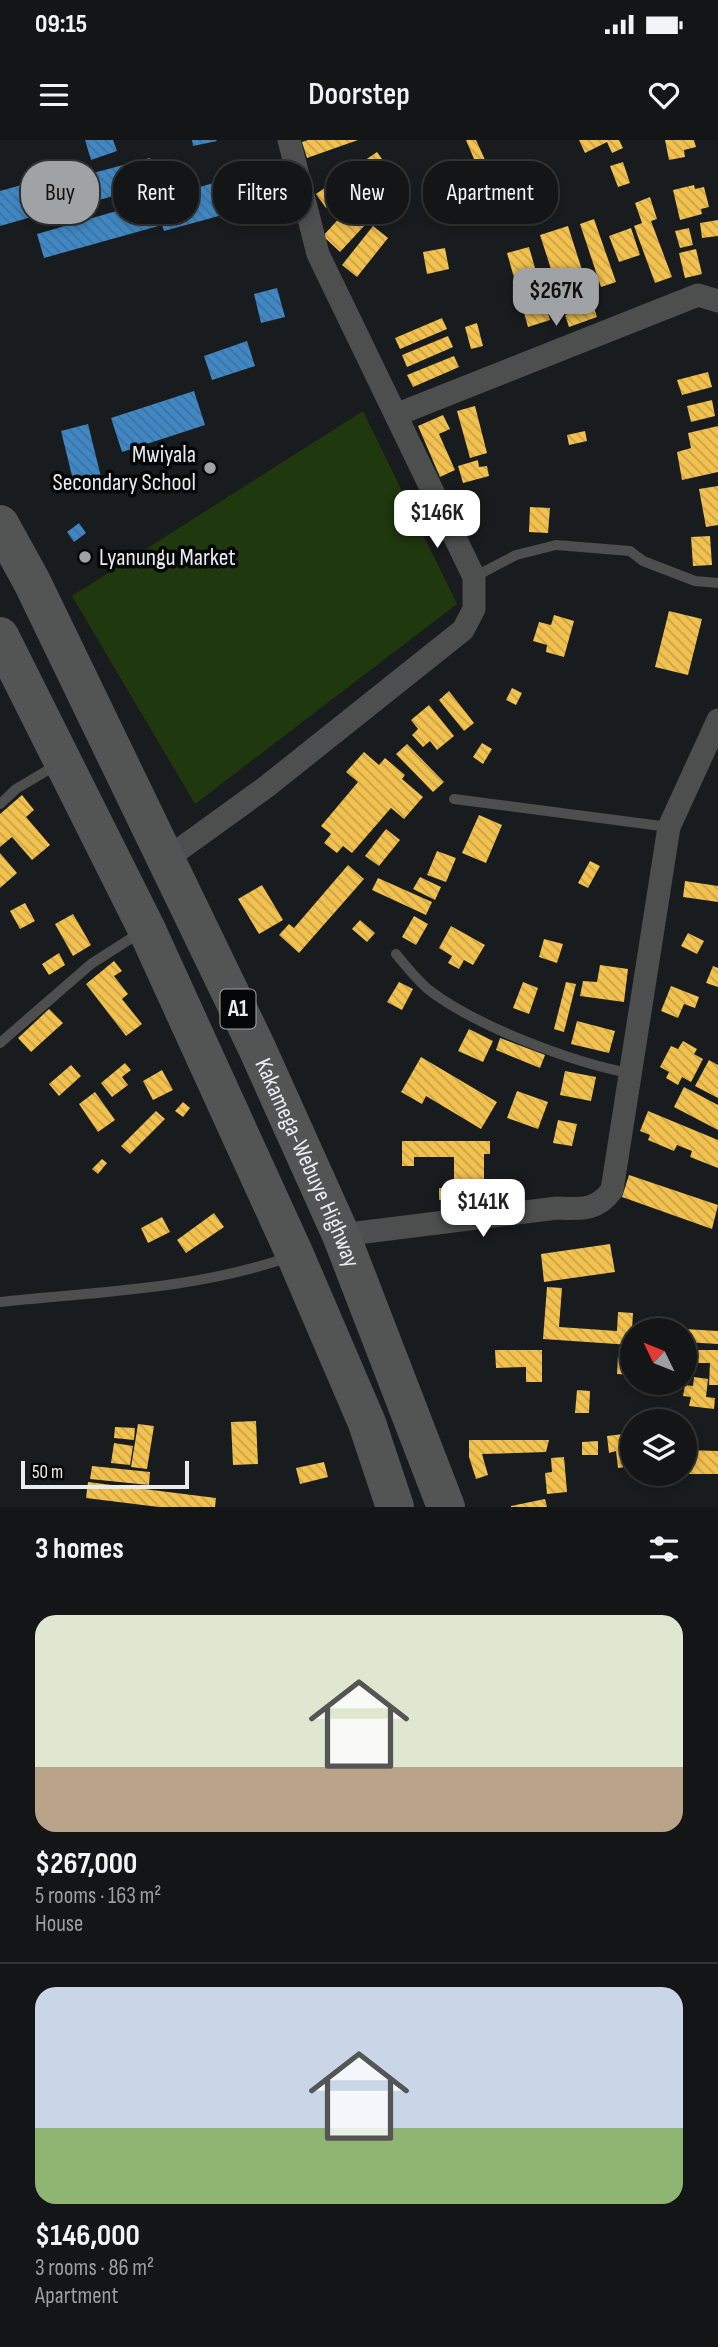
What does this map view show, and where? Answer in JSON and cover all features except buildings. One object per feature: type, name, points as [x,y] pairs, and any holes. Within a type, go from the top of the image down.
[{"type":"highway","name":"Kakamega-Webuye Highway","points":[[0,524],[38,594],[256,1046],[341,1235],[395,1368],[446,1507]]},
{"type":"highway","name":"Kakamega-Webuye Highway","points":[[0,636],[16,681],[62,762],[146,928],[295,1255],[367,1423],[395,1507]]},
{"type":"street","points":[[165,860],[266,787],[463,630],[474,609],[474,577],[398,414],[318,254],[289,140]]},
{"type":"street","points":[[398,414],[698,295],[718,301]]},
{"type":"street","points":[[341,1235],[557,1208],[586,1209],[597,1206],[612,1190],[669,827],[718,720]]},
{"type":"lane","points":[[474,577],[516,555],[556,545],[630,551],[643,561],[695,581],[718,583]]},
{"type":"lane","points":[[0,804],[16,789],[62,762]]},
{"type":"lane","points":[[454,799],[669,827]]},
{"type":"lane","points":[[0,1042],[91,964],[146,928]]},
{"type":"lane","points":[[396,954],[428,989],[464,1011],[601,1068],[629,1073]]},
{"type":"lane","points":[[0,1302],[129,1289],[251,1270],[295,1255]]},
{"type":"green space","points":[[363,411],[457,604],[195,804],[72,596]]},
{"type":"place","name":"Mwiyala Secondary School","points":[[210,468]]},
{"type":"place","name":"Lyanungu Market","points":[[85,557]]}]
